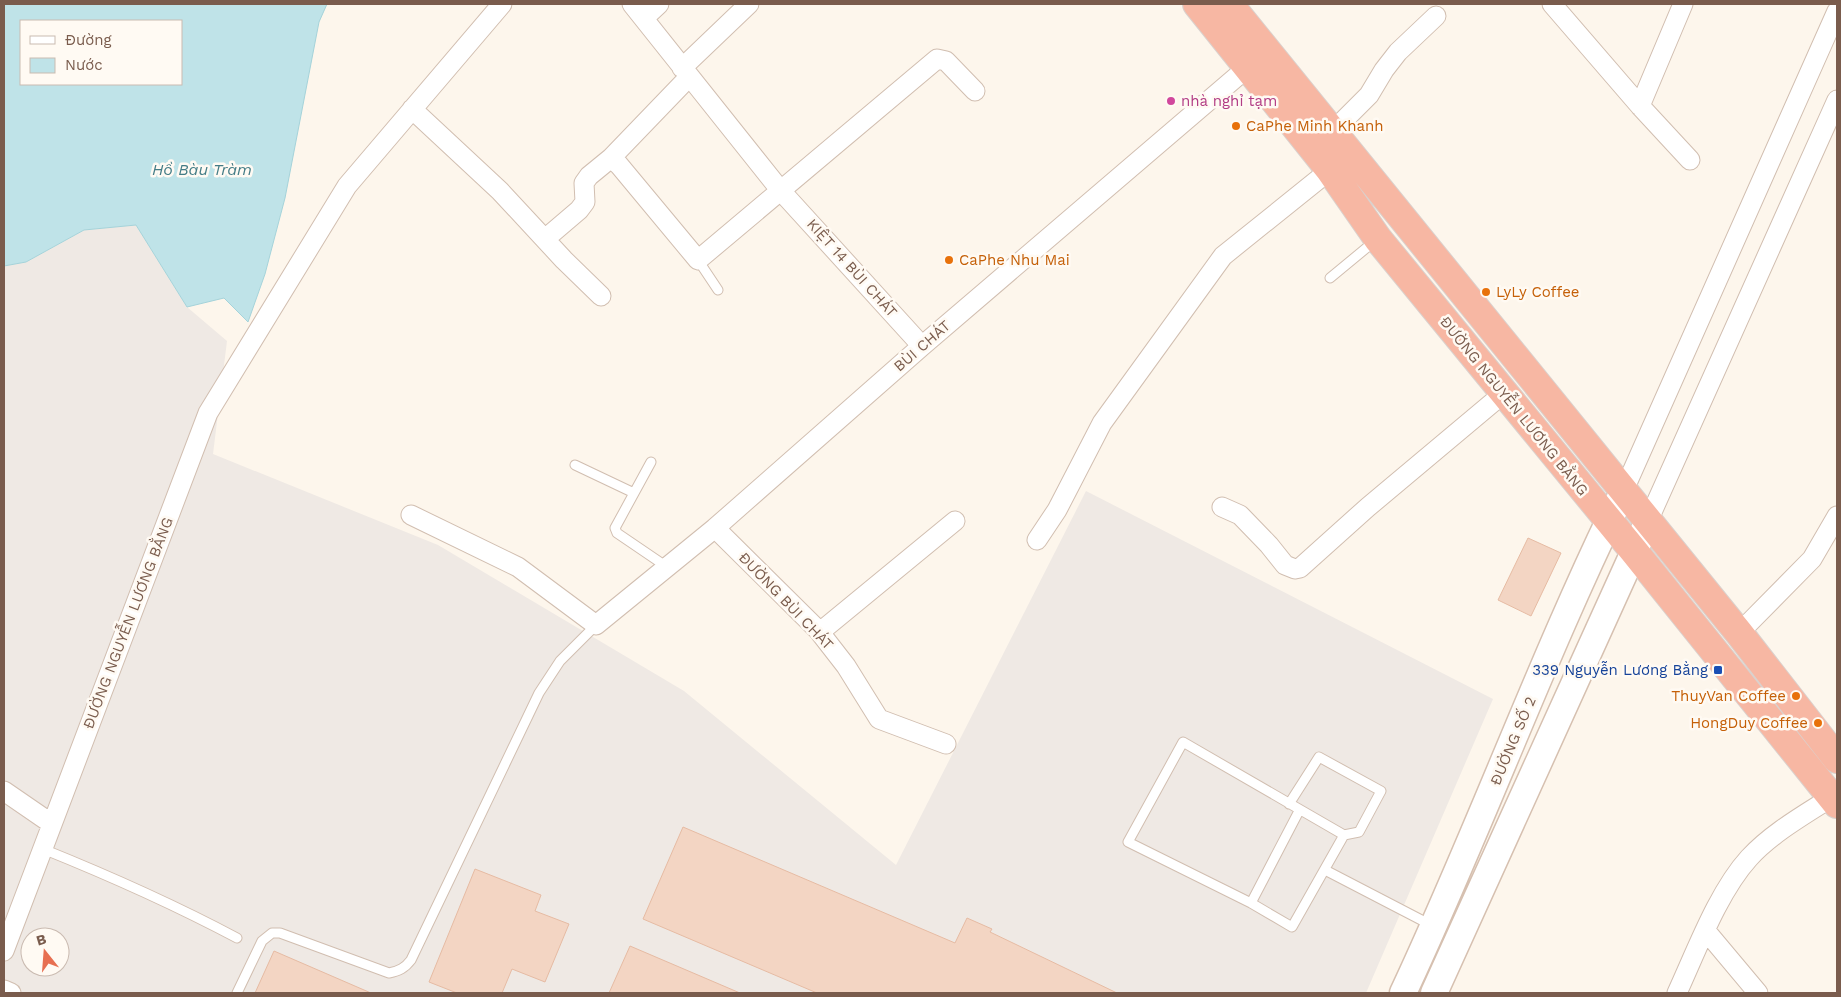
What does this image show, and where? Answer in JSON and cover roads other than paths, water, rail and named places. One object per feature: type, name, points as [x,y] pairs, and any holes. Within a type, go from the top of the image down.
[{"type":"highway","name":"ĐƯỜNG NGUYỄN LƯƠNG BẰNG","points":[[1197,4],[1330,170],[1378,239],[1835,800]]},
{"type":"highway","points":[[1229,4],[1624,490],[1837,759]]},
{"type":"street","name":"ĐƯỜNG NGUYỄN LƯƠNG BẰNG","points":[[4,951],[208,413],[347,186],[502,4]]},
{"type":"street","points":[[638,11],[659,4]]},
{"type":"street","points":[[545,239],[579,210],[585,202],[584,183],[589,176],[611,158],[749,4]]},
{"type":"street","points":[[1552,4],[1640,106],[1690,160]]},
{"type":"street","points":[[1640,106],[1683,4]]},
{"type":"street","name":"KIỆT 14 BÙI CHÁT","points":[[638,11],[781,191],[922,346]]},
{"type":"street","points":[[1624,490],[1837,11]]},
{"type":"street","points":[[1333,132],[1369,95],[1384,70],[1398,52],[1436,16]]},
{"type":"street","points":[[611,158],[619,165],[698,260],[937,59],[946,61],[975,91]]},
{"type":"street","name":"BÙI CHÁT","points":[[596,625],[715,528],[922,346],[1248,67]]},
{"type":"street","points":[[1648,521],[1837,100]]},
{"type":"street","points":[[412,109],[500,191],[601,296]]},
{"type":"street","points":[[1037,540],[1057,510],[1102,423],[1223,256],[1330,170]]},
{"type":"street","points":[[1222,507],[1240,515],[1285,565],[1295,569],[1300,568],[1368,507],[1504,393]]},
{"type":"street","name":"ĐƯỜNG SỐ 2","points":[[1403,993],[1434,927],[1571,604],[1624,490]]},
{"type":"street","points":[[412,515],[518,567],[596,625]]},
{"type":"street","points":[[1739,633],[1812,559],[1837,516]]},
{"type":"street","points":[[820,632],[954,521]]},
{"type":"street","name":"ĐƯỜNG SỐ 2","points":[[1434,993],[1633,550],[1648,521]]},
{"type":"street","name":"ĐƯỜNG BÙI CHÁT","points":[[715,528],[820,632],[846,666],[880,718],[946,744]]},
{"type":"street","points":[[4,792],[52,824]]},
{"type":"street","points":[[1677,993],[1731,880],[1749,857],[1775,834],[1835,800]]},
{"type":"street","points":[[1706,931],[1758,993]]},
{"type":"street","points":[[4,990],[11,993]]},
{"type":"lane","points":[[1330,278],[1378,239]]},
{"type":"lane","points":[[698,260],[718,290]]},
{"type":"lane","points":[[651,462],[616,525],[616,531],[667,567]]},
{"type":"lane","points":[[575,465],[634,493]]},
{"type":"lane","points":[[237,993],[262,941],[272,933],[280,933],[389,973],[406,967],[539,693],[560,661],[596,625]]},
{"type":"lane","points":[[1289,804],[1319,757],[1381,791],[1360,832],[1344,835],[1299,811],[1183,742],[1128,842],[1251,904],[1292,927],[1344,835]]},
{"type":"lane","points":[[1251,904],[1299,811]]},
{"type":"lane","points":[[42,849],[115,878],[190,913],[237,938]]},
{"type":"lane","points":[[1325,870],[1434,927]]},
{"type":"water","name":"Hồ Bàu Tràm","points":[[4,4],[327,4],[319,22],[285,198],[265,274],[248,322],[224,298],[187,307],[136,225],[84,230],[26,262],[4,266]]},
{"type":"place","name":"nhà nghỉ tạm","points":[[1171,101]]},
{"type":"place","name":"CaPhe Minh Khanh","points":[[1236,126]]},
{"type":"place","name":"CaPhe Nhu Mai","points":[[949,260]]},
{"type":"place","name":"LyLy Coffee","points":[[1486,292]]},
{"type":"place","name":"339 Nguyễn Lương Bằng","points":[[1718,670]]},
{"type":"place","name":"ThuyVan Coffee","points":[[1796,696]]},
{"type":"place","name":"HongDuy Coffee","points":[[1818,723]]}]
